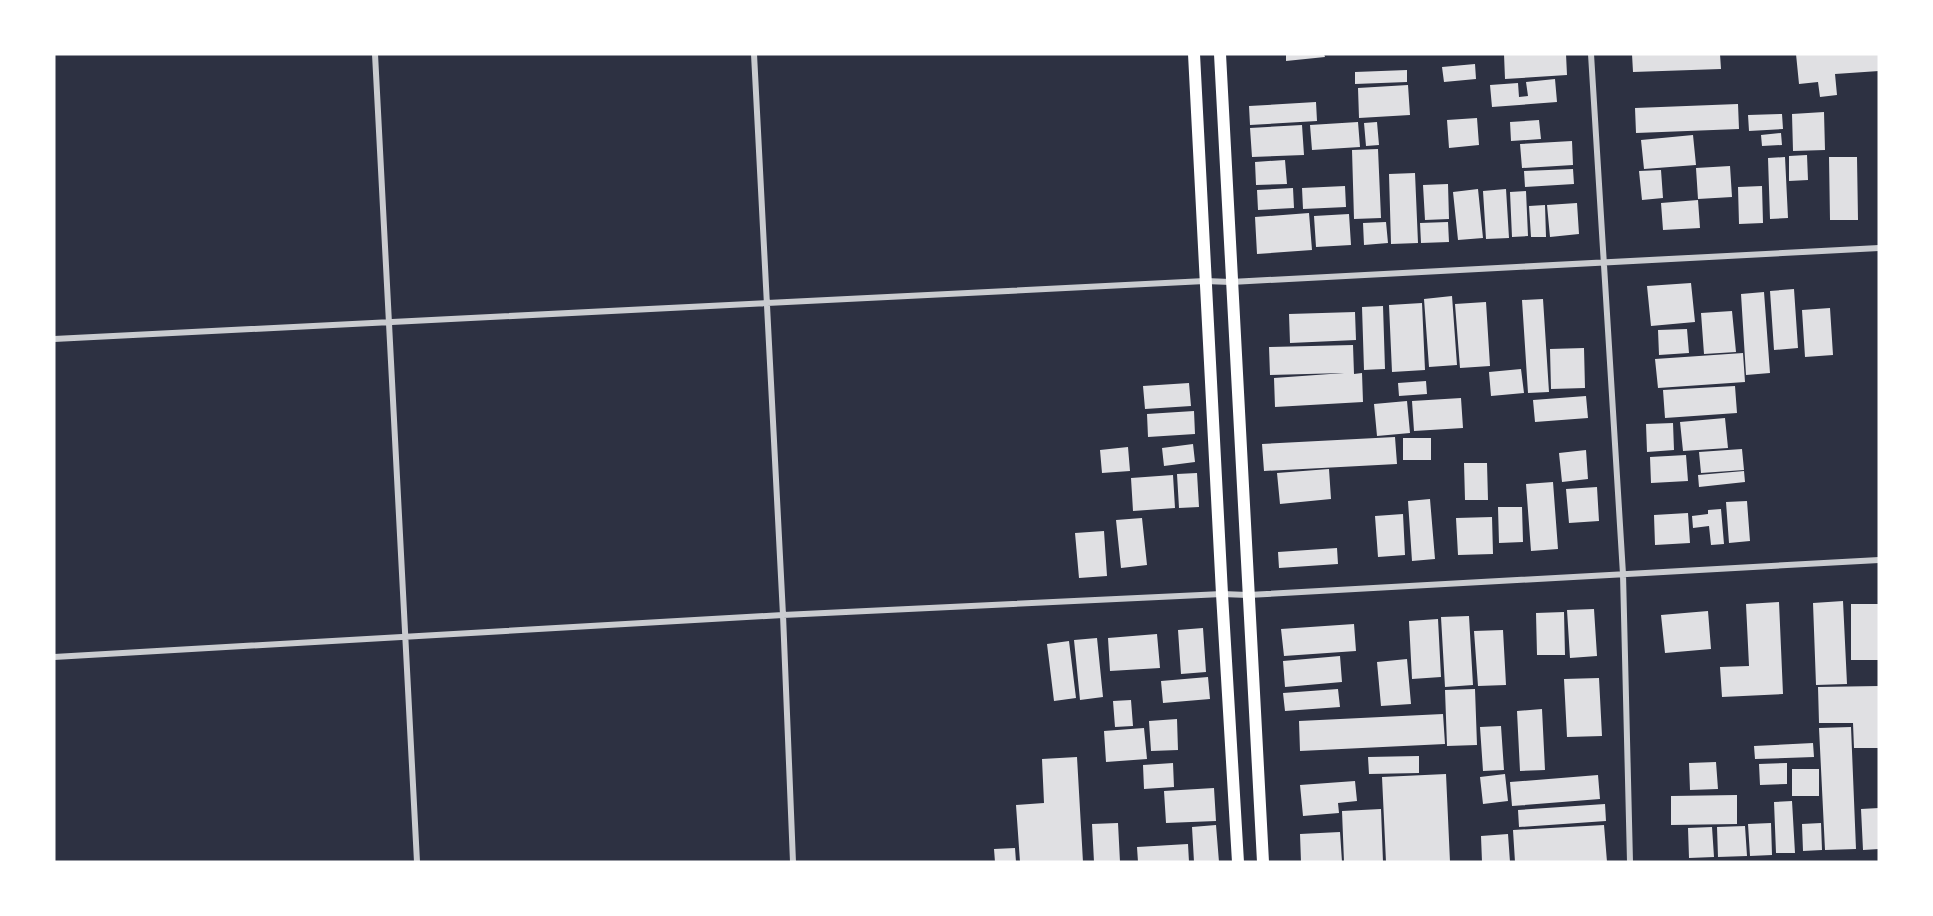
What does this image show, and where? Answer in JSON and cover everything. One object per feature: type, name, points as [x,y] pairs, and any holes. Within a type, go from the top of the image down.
[{"type":"main road","points":[[1194,54],[1238,862]]},
{"type":"main road","points":[[1220,54],[1263,862]]},
{"type":"street","points":[[375,54],[417,862]]},
{"type":"street","points":[[754,54],[783,615],[793,862]]},
{"type":"street","points":[[1590,54],[1623,574],[1630,862]]},
{"type":"street","points":[[54,339],[1879,248]]},
{"type":"street","points":[[54,657],[783,615],[1222,594],[1248,596],[1879,560]]},
{"type":"building","points":[[1286,54],[1324,54],[1325,57],[1286,61]]},
{"type":"building","points":[[1504,54],[1566,54],[1567,75],[1505,79]]},
{"type":"building","points":[[1632,54],[1720,54],[1721,69],[1633,72]]},
{"type":"building","points":[[1796,54],[1879,54],[1879,71],[1835,74],[1837,95],[1820,97],[1818,82],[1799,84]]},
{"type":"building","points":[[1475,64],[1476,79],[1444,82],[1442,67]]},
{"type":"building","points":[[1407,70],[1407,82],[1355,84],[1355,72]]},
{"type":"building","points":[[1555,79],[1557,102],[1492,107],[1490,85],[1518,83],[1519,97],[1528,96],[1526,82]]},
{"type":"building","points":[[1408,85],[1410,115],[1359,118],[1358,88]]},
{"type":"building","points":[[1316,102],[1317,121],[1250,125],[1249,106]]},
{"type":"building","points":[[1738,104],[1739,129],[1636,133],[1635,108]]},
{"type":"building","points":[[1824,112],[1825,150],[1793,151],[1792,114]]},
{"type":"building","points":[[1782,114],[1783,129],[1749,131],[1748,115]]},
{"type":"building","points":[[1477,118],[1479,145],[1449,148],[1447,120]]},
{"type":"building","points":[[1539,120],[1541,139],[1511,141],[1510,122]]},
{"type":"building","points":[[1358,122],[1360,147],[1312,150],[1310,125]]},
{"type":"building","points":[[1377,122],[1379,145],[1366,146],[1364,123]]},
{"type":"building","points":[[1302,125],[1304,155],[1252,157],[1250,128]]},
{"type":"building","points":[[1781,133],[1782,145],[1762,146],[1761,135]]},
{"type":"building","points":[[1693,135],[1696,165],[1644,169],[1641,140]]},
{"type":"building","points":[[1572,141],[1573,165],[1522,168],[1520,144]]},
{"type":"building","points":[[1378,149],[1381,218],[1354,219],[1352,150]]},
{"type":"building","points":[[1807,155],[1808,180],[1789,181],[1789,156]]},
{"type":"building","points":[[1785,157],[1788,218],[1770,219],[1768,158]]},
{"type":"building","points":[[1829,157],[1857,157],[1858,220],[1830,220]]},
{"type":"building","points":[[1285,160],[1287,184],[1256,185],[1255,162]]},
{"type":"building","points":[[1730,166],[1732,197],[1698,199],[1696,168]]},
{"type":"building","points":[[1573,169],[1574,184],[1525,187],[1524,171]]},
{"type":"building","points":[[1661,170],[1663,198],[1642,200],[1639,171]]},
{"type":"building","points":[[1415,173],[1418,243],[1391,244],[1389,174]]},
{"type":"building","points":[[1448,184],[1449,219],[1425,220],[1423,185]]},
{"type":"building","points":[[1345,186],[1346,207],[1303,209],[1302,188]]},
{"type":"building","points":[[1762,186],[1763,223],[1739,224],[1738,187]]},
{"type":"building","points":[[1293,188],[1294,208],[1258,210],[1257,190]]},
{"type":"building","points":[[1478,189],[1483,238],[1458,240],[1453,192]]},
{"type":"building","points":[[1506,189],[1509,238],[1486,239],[1483,191]]},
{"type":"building","points":[[1526,191],[1528,236],[1512,237],[1510,192]]},
{"type":"building","points":[[1698,200],[1700,228],[1663,230],[1661,203]]},
{"type":"building","points":[[1577,203],[1579,234],[1550,237],[1547,205]]},
{"type":"building","points":[[1545,205],[1546,237],[1531,237],[1529,206]]},
{"type":"building","points":[[1309,213],[1312,250],[1257,254],[1255,217]]},
{"type":"building","points":[[1349,214],[1351,245],[1316,247],[1314,216]]},
{"type":"building","points":[[1386,222],[1388,243],[1364,245],[1363,223]]},
{"type":"building","points":[[1448,222],[1449,242],[1421,243],[1420,223]]},
{"type":"building","points":[[1691,283],[1695,322],[1651,326],[1647,286]]},
{"type":"building","points":[[1794,289],[1798,348],[1774,350],[1770,291]]},
{"type":"building","points":[[1764,292],[1770,373],[1746,375],[1741,294]]},
{"type":"building","points":[[1452,296],[1457,365],[1429,367],[1424,299]]},
{"type":"building","points":[[1543,299],[1549,392],[1528,393],[1522,300]]},
{"type":"building","points":[[1486,302],[1490,366],[1460,368],[1455,304]]},
{"type":"building","points":[[1422,303],[1425,370],[1392,372],[1389,305]]},
{"type":"building","points":[[1383,306],[1385,369],[1364,370],[1362,307]]},
{"type":"building","points":[[1830,308],[1833,355],[1805,357],[1802,310]]},
{"type":"building","points":[[1732,311],[1736,352],[1704,354],[1701,313]]},
{"type":"building","points":[[1355,312],[1356,340],[1290,343],[1289,314]]},
{"type":"building","points":[[1687,329],[1689,353],[1659,355],[1658,330]]},
{"type":"building","points":[[1353,345],[1354,374],[1362,373],[1363,402],[1275,407],[1274,378],[1344,373],[1270,375],[1269,347]]},
{"type":"building","points":[[1584,348],[1585,388],[1551,389],[1550,349]]},
{"type":"building","points":[[1743,353],[1745,382],[1658,388],[1655,359]]},
{"type":"building","points":[[1521,369],[1524,393],[1491,396],[1489,372]]},
{"type":"building","points":[[1426,381],[1427,394],[1399,396],[1398,383]]},
{"type":"building","points":[[1189,383],[1191,406],[1145,409],[1143,386]]},
{"type":"building","points":[[1735,386],[1737,413],[1665,418],[1663,390]]},
{"type":"building","points":[[1586,396],[1588,418],[1535,422],[1533,400]]},
{"type":"building","points":[[1461,398],[1463,428],[1414,431],[1412,401]]},
{"type":"building","points":[[1407,401],[1410,433],[1377,436],[1374,404]]},
{"type":"building","points":[[1194,411],[1195,434],[1148,437],[1147,414]]},
{"type":"building","points":[[1725,418],[1728,448],[1683,451],[1680,422]]},
{"type":"building","points":[[1673,423],[1674,450],[1647,452],[1646,424]]},
{"type":"building","points":[[1395,437],[1397,464],[1264,471],[1262,444]]},
{"type":"building","points":[[1403,438],[1431,438],[1431,460],[1403,460]]},
{"type":"building","points":[[1193,444],[1195,462],[1164,466],[1162,448]]},
{"type":"building","points":[[1128,447],[1130,471],[1102,473],[1100,450]]},
{"type":"building","points":[[1742,449],[1744,470],[1701,473],[1699,452]]},
{"type":"building","points":[[1586,450],[1588,479],[1562,482],[1559,453]]},
{"type":"building","points":[[1686,455],[1688,481],[1651,483],[1650,457]]},
{"type":"building","points":[[1464,463],[1487,463],[1488,500],[1465,500]]},
{"type":"building","points":[[1329,469],[1331,499],[1280,504],[1277,473]]},
{"type":"building","points":[[1744,471],[1745,482],[1699,487],[1698,475]]},
{"type":"building","points":[[1197,473],[1199,507],[1179,508],[1177,474]]},
{"type":"building","points":[[1173,475],[1175,508],[1133,511],[1131,478]]},
{"type":"building","points":[[1553,482],[1558,549],[1531,551],[1526,484]]},
{"type":"building","points":[[1597,487],[1599,521],[1569,523],[1566,489]]},
{"type":"building","points":[[1430,499],[1435,559],[1412,561],[1408,501]]},
{"type":"building","points":[[1747,501],[1750,541],[1729,543],[1726,502]]},
{"type":"building","points":[[1498,507],[1522,507],[1523,542],[1499,543]]},
{"type":"building","points":[[1721,509],[1724,544],[1711,545],[1709,526],[1693,528],[1692,516],[1708,514],[1708,510]]},
{"type":"building","points":[[1688,513],[1690,543],[1655,545],[1654,515]]},
{"type":"building","points":[[1403,514],[1405,555],[1378,557],[1375,516]]},
{"type":"building","points":[[1492,517],[1493,554],[1458,555],[1456,518]]},
{"type":"building","points":[[1142,518],[1147,565],[1121,568],[1116,520]]},
{"type":"building","points":[[1104,531],[1107,576],[1079,578],[1075,533]]},
{"type":"building","points":[[1337,548],[1338,564],[1279,568],[1278,552]]},
{"type":"building","points":[[1843,601],[1847,684],[1816,685],[1813,603]]},
{"type":"building","points":[[1779,602],[1783,694],[1722,697],[1720,667],[1749,666],[1746,604]]},
{"type":"building","points":[[1851,604],[1879,604],[1879,660],[1851,660]]},
{"type":"building","points":[[1594,609],[1597,656],[1570,658],[1567,610]]},
{"type":"building","points":[[1708,611],[1711,649],[1665,653],[1661,615]]},
{"type":"building","points":[[1564,612],[1565,655],[1537,655],[1536,613]]},
{"type":"building","points":[[1469,616],[1473,685],[1445,687],[1441,617]]},
{"type":"building","points":[[1438,619],[1441,677],[1412,679],[1409,621]]},
{"type":"building","points":[[1354,624],[1356,651],[1284,656],[1281,629]]},
{"type":"building","points":[[1203,628],[1206,672],[1181,674],[1178,630]]},
{"type":"building","points":[[1503,630],[1506,685],[1478,686],[1474,631]]},
{"type":"building","points":[[1157,634],[1160,668],[1110,671],[1108,638]]},
{"type":"building","points":[[1097,638],[1103,697],[1080,700],[1074,640]]},
{"type":"building","points":[[1069,641],[1076,698],[1054,701],[1047,644]]},
{"type":"building","points":[[1340,656],[1342,682],[1285,687],[1283,661]]},
{"type":"building","points":[[1407,659],[1411,704],[1381,706],[1377,662]]},
{"type":"building","points":[[1208,677],[1210,699],[1163,703],[1161,681]]},
{"type":"building","points":[[1599,678],[1602,736],[1567,737],[1564,679]]},
{"type":"building","points":[[1879,686],[1879,748],[1854,748],[1853,723],[1819,723],[1818,687]]},
{"type":"building","points":[[1338,689],[1340,707],[1285,711],[1283,693]]},
{"type":"building","points":[[1475,689],[1477,745],[1447,746],[1445,690]]},
{"type":"building","points":[[1131,700],[1133,726],[1115,727],[1113,701]]},
{"type":"building","points":[[1542,709],[1545,770],[1520,771],[1517,711]]},
{"type":"building","points":[[1443,714],[1445,744],[1300,751],[1299,721]]},
{"type":"building","points":[[1177,719],[1178,750],[1151,751],[1149,721]]},
{"type":"building","points":[[1501,726],[1504,770],[1483,771],[1480,727]]},
{"type":"building","points":[[1851,727],[1856,849],[1825,850],[1819,728]]},
{"type":"building","points":[[1144,728],[1147,759],[1106,762],[1104,731]]},
{"type":"building","points":[[1813,743],[1814,757],[1755,759],[1754,746]]},
{"type":"building","points":[[1419,756],[1419,773],[1369,774],[1368,757]]},
{"type":"building","points":[[1077,757],[1083,862],[1020,862],[1016,805],[1044,803],[1042,759]]},
{"type":"building","points":[[1716,762],[1718,789],[1690,790],[1689,763]]},
{"type":"building","points":[[1173,763],[1174,787],[1144,789],[1143,765]]},
{"type":"building","points":[[1787,763],[1787,784],[1760,785],[1759,764]]},
{"type":"building","points":[[1792,769],[1819,769],[1819,796],[1792,796]]},
{"type":"building","points":[[1446,774],[1450,862],[1386,862],[1382,777]]},
{"type":"building","points":[[1505,774],[1508,801],[1483,804],[1480,777]]},
{"type":"building","points":[[1598,775],[1600,799],[1512,806],[1510,782]]},
{"type":"building","points":[[1355,781],[1357,801],[1338,803],[1339,813],[1303,816],[1300,785]]},
{"type":"building","points":[[1214,788],[1216,821],[1166,823],[1164,791]]},
{"type":"building","points":[[1737,795],[1737,824],[1671,825],[1671,796]]},
{"type":"building","points":[[1792,801],[1795,853],[1776,853],[1774,802]]},
{"type":"building","points":[[1605,804],[1606,821],[1519,827],[1518,810]]},
{"type":"building","points":[[1879,808],[1879,849],[1863,850],[1861,809]]},
{"type":"building","points":[[1381,809],[1383,862],[1344,862],[1342,811]]},
{"type":"building","points":[[1118,823],[1120,862],[1094,862],[1092,824]]},
{"type":"building","points":[[1771,823],[1772,855],[1750,856],[1748,824]]},
{"type":"building","points":[[1821,823],[1822,850],[1803,851],[1802,824]]},
{"type":"building","points":[[1216,825],[1219,862],[1194,862],[1192,827]]},
{"type":"building","points":[[1604,825],[1607,862],[1515,862],[1513,830]]},
{"type":"building","points":[[1745,826],[1747,856],[1718,857],[1717,827]]},
{"type":"building","points":[[1712,827],[1714,857],[1689,858],[1688,828]]},
{"type":"building","points":[[1340,832],[1342,862],[1301,862],[1300,834]]},
{"type":"building","points":[[1508,834],[1510,862],[1482,862],[1481,836]]},
{"type":"building","points":[[1188,844],[1189,862],[1138,862],[1137,847]]},
{"type":"building","points":[[1015,848],[1016,862],[995,862],[994,849]]}]
